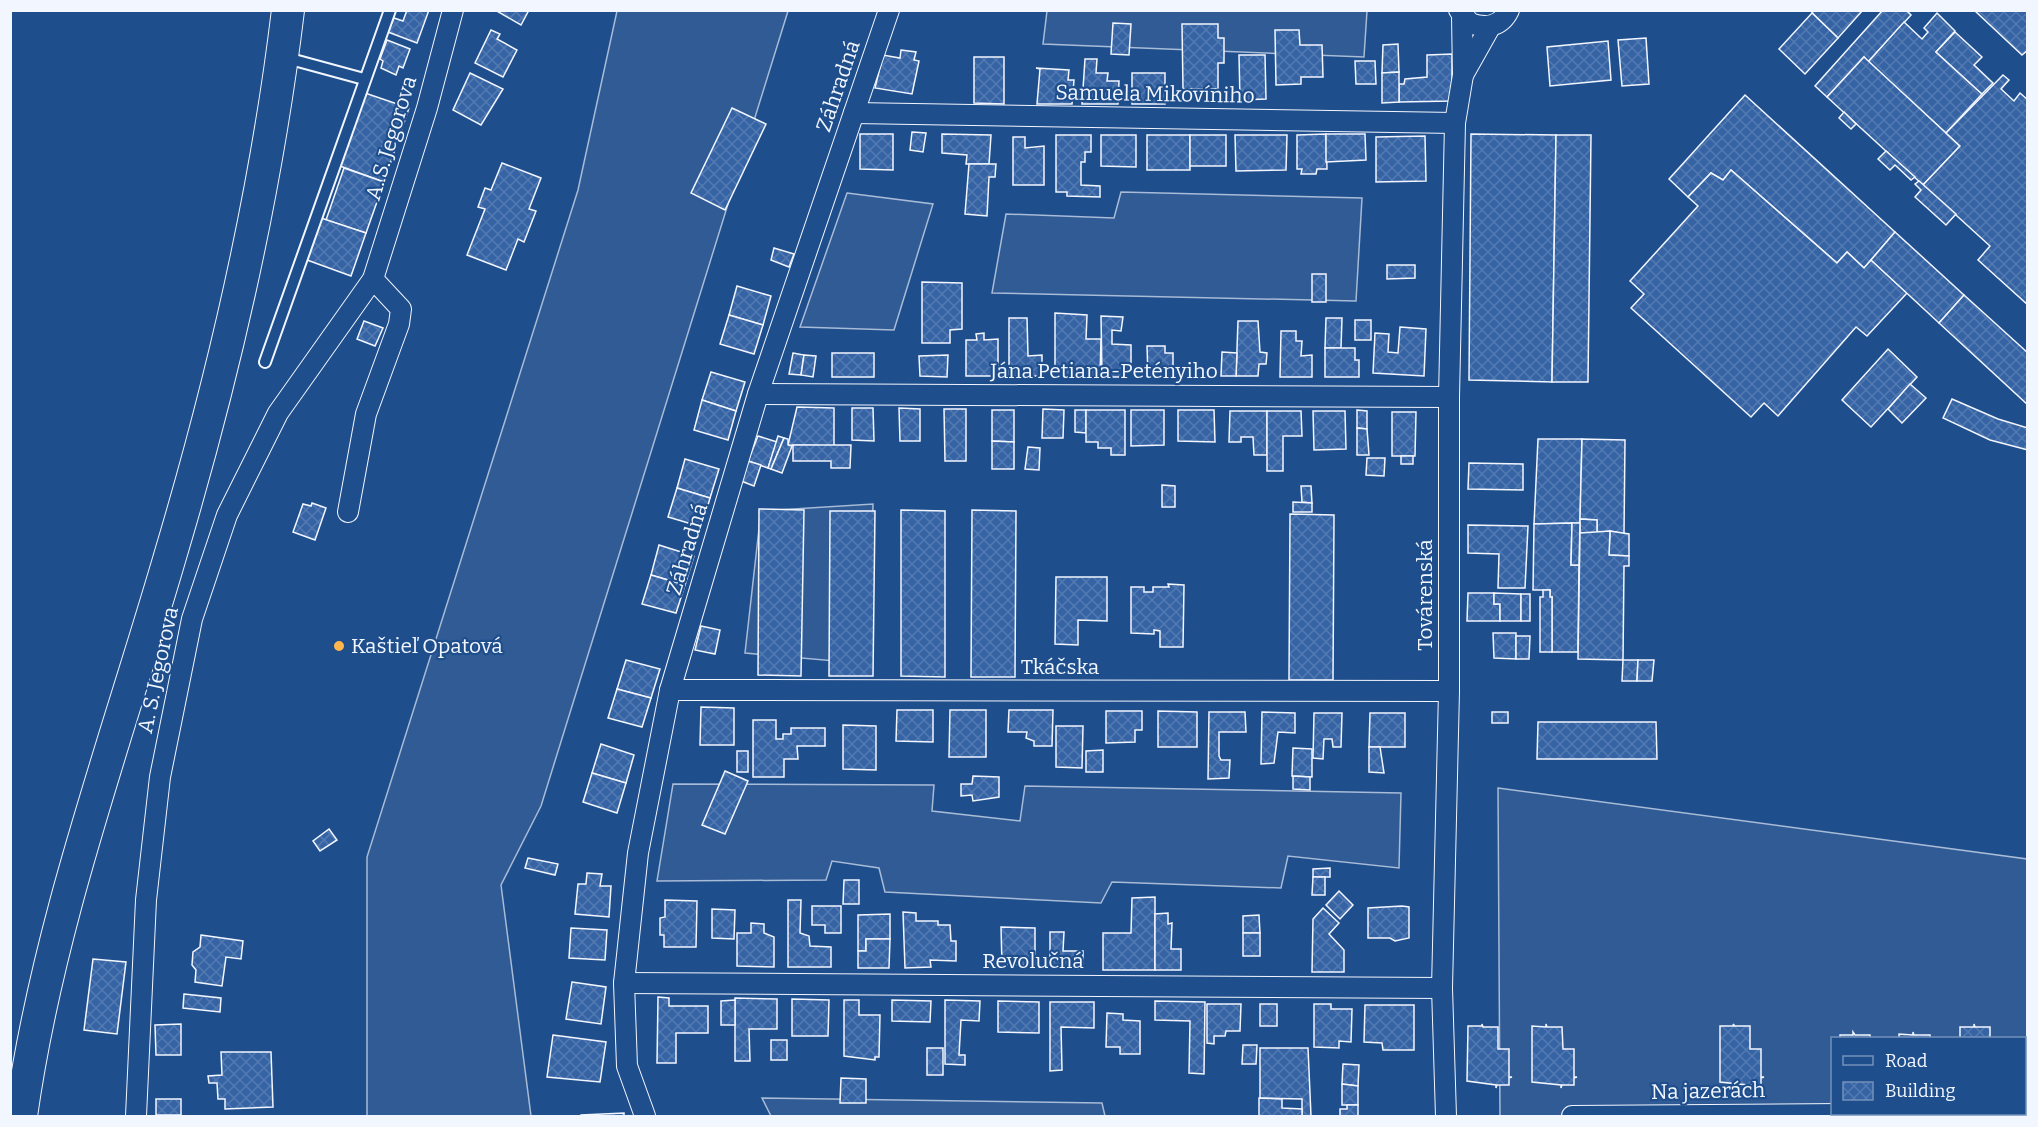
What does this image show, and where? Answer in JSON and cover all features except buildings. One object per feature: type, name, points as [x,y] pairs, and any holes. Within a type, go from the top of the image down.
[{"type":"main road","points":[[21,1116],[38,1022],[75,873],[172,551],[213,403],[243,279],[282,57],[288,10]]},
{"type":"street","name":"A. S. Jegorova","points":[[136,1116],[147,888],[160,777],[192,619],[226,515],[278,413],[374,279],[427,108],[453,10]]},
{"type":"street","name":"Záhradná","points":[[645,1116],[627,1066],[624,983],[638,853],[670,690],[758,394],[889,10]]},
{"type":"street","name":"Továrenská","points":[[1461,13],[1470,24],[1490,27],[1499,23],[1509,10]]},
{"type":"street","name":"Továrenská","points":[[1446,1116],[1442,988],[1449,691],[1449,396],[1455,123],[1463,75],[1461,13]]},
{"type":"street","name":"Továrenská","points":[[1463,75],[1490,27]]},
{"type":"street","name":"Samuela Mikovíniho","points":[[854,113],[1455,123]]},
{"type":"street","points":[[348,512],[366,414],[399,324],[401,309],[374,279]]},
{"type":"street","name":"Jána Petiana-Petényiho","points":[[758,394],[1449,396]]},
{"type":"street","name":"Tkáčska","points":[[670,690],[1449,691]]},
{"type":"street","name":"Revolučná","points":[[624,983],[1442,988]]},
{"type":"street","name":"Na jazerách","points":[[1572,1116],[1831,1113]]},
{"type":"lane","points":[[266,362],[390,10]]},
{"type":"lane","points":[[282,57],[364,79]]},
{"type":"shaded area","points":[[617,11],[788,11],[541,806],[501,885],[531,1116],[367,1116],[367,857],[578,190]]},
{"type":"shaded area","points":[[1047,11],[1367,11],[1364,57],[1043,44]]},
{"type":"shaded area","points":[[1121,192],[1362,198],[1356,301],[992,293],[1006,214],[1114,218]]},
{"type":"shaded area","points":[[847,193],[933,204],[894,330],[800,327]]},
{"type":"shaded area","points":[[873,504],[869,664],[745,653],[761,511]]},
{"type":"shaded area","points":[[673,784],[934,785],[932,811],[1020,821],[1025,786],[1401,793],[1399,868],[1288,856],[1281,888],[1112,882],[1101,903],[885,892],[879,868],[832,861],[826,880],[657,881]]},
{"type":"shaded area","points":[[1498,788],[2027,859],[2027,1116],[1500,1116]]},
{"type":"shaded area","points":[[762,1098],[1102,1103],[1105,1116],[771,1116]]},
{"type":"place","name":"Kaštieľ Opatová","points":[[339,646]]}]
